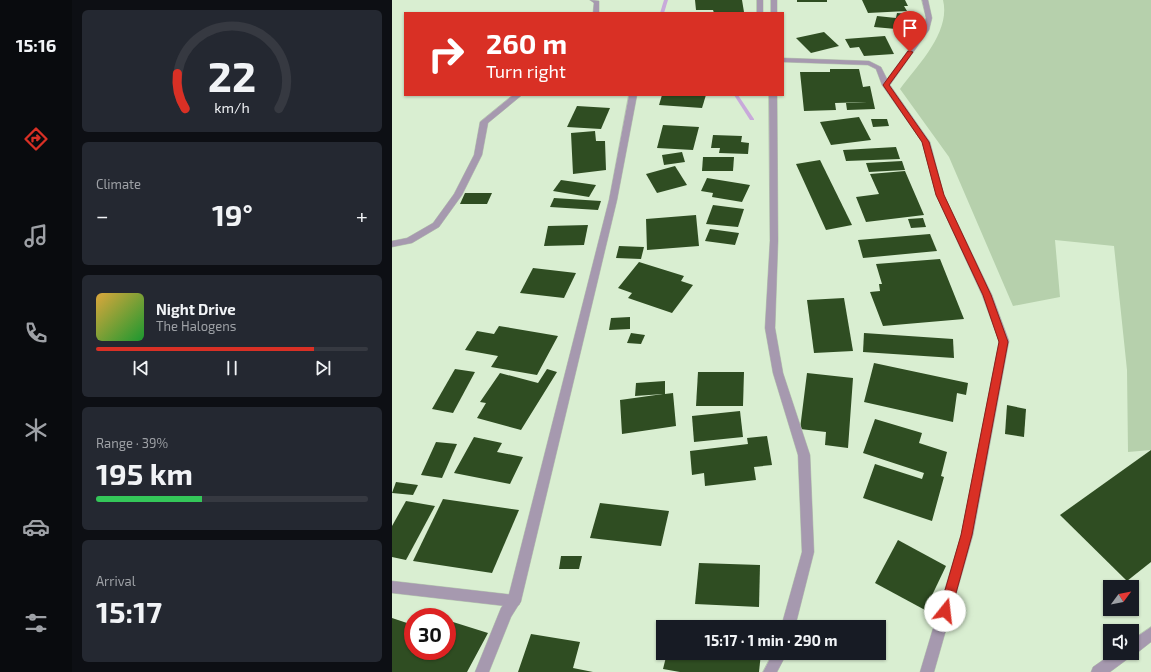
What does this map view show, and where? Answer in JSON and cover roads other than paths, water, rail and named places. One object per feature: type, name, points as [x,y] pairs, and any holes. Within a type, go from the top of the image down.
[{"type":"street","points":[[593,0],[596,2],[596,12]]},
{"type":"street","points":[[760,0],[760,12]]},
{"type":"street","points":[[774,0],[774,12]]},
{"type":"street","points":[[886,85],[926,30],[929,18],[925,0]]},
{"type":"street","points":[[784,60],[869,63],[879,68],[886,85],[926,142],[940,195],[987,295],[1004,342],[967,535],[927,672]]},
{"type":"street","points":[[392,244],[409,241],[436,225],[458,195],[478,155],[484,122],[517,96]]},
{"type":"street","points":[[482,672],[506,613],[514,601],[613,200],[633,96]]},
{"type":"street","points":[[773,96],[774,242],[770,328],[778,372],[804,455],[808,552],[790,620]]},
{"type":"street","points":[[392,587],[514,601]]},
{"type":"street","points":[[1139,643],[1151,634]]},
{"type":"street","points":[[770,672],[776,660]]},
{"type":"street","points":[[1098,672],[1114,660]]},
{"type":"waterway","points":[[662,12],[666,0]]},
{"type":"waterway","points":[[737,96],[752,119]]}]
